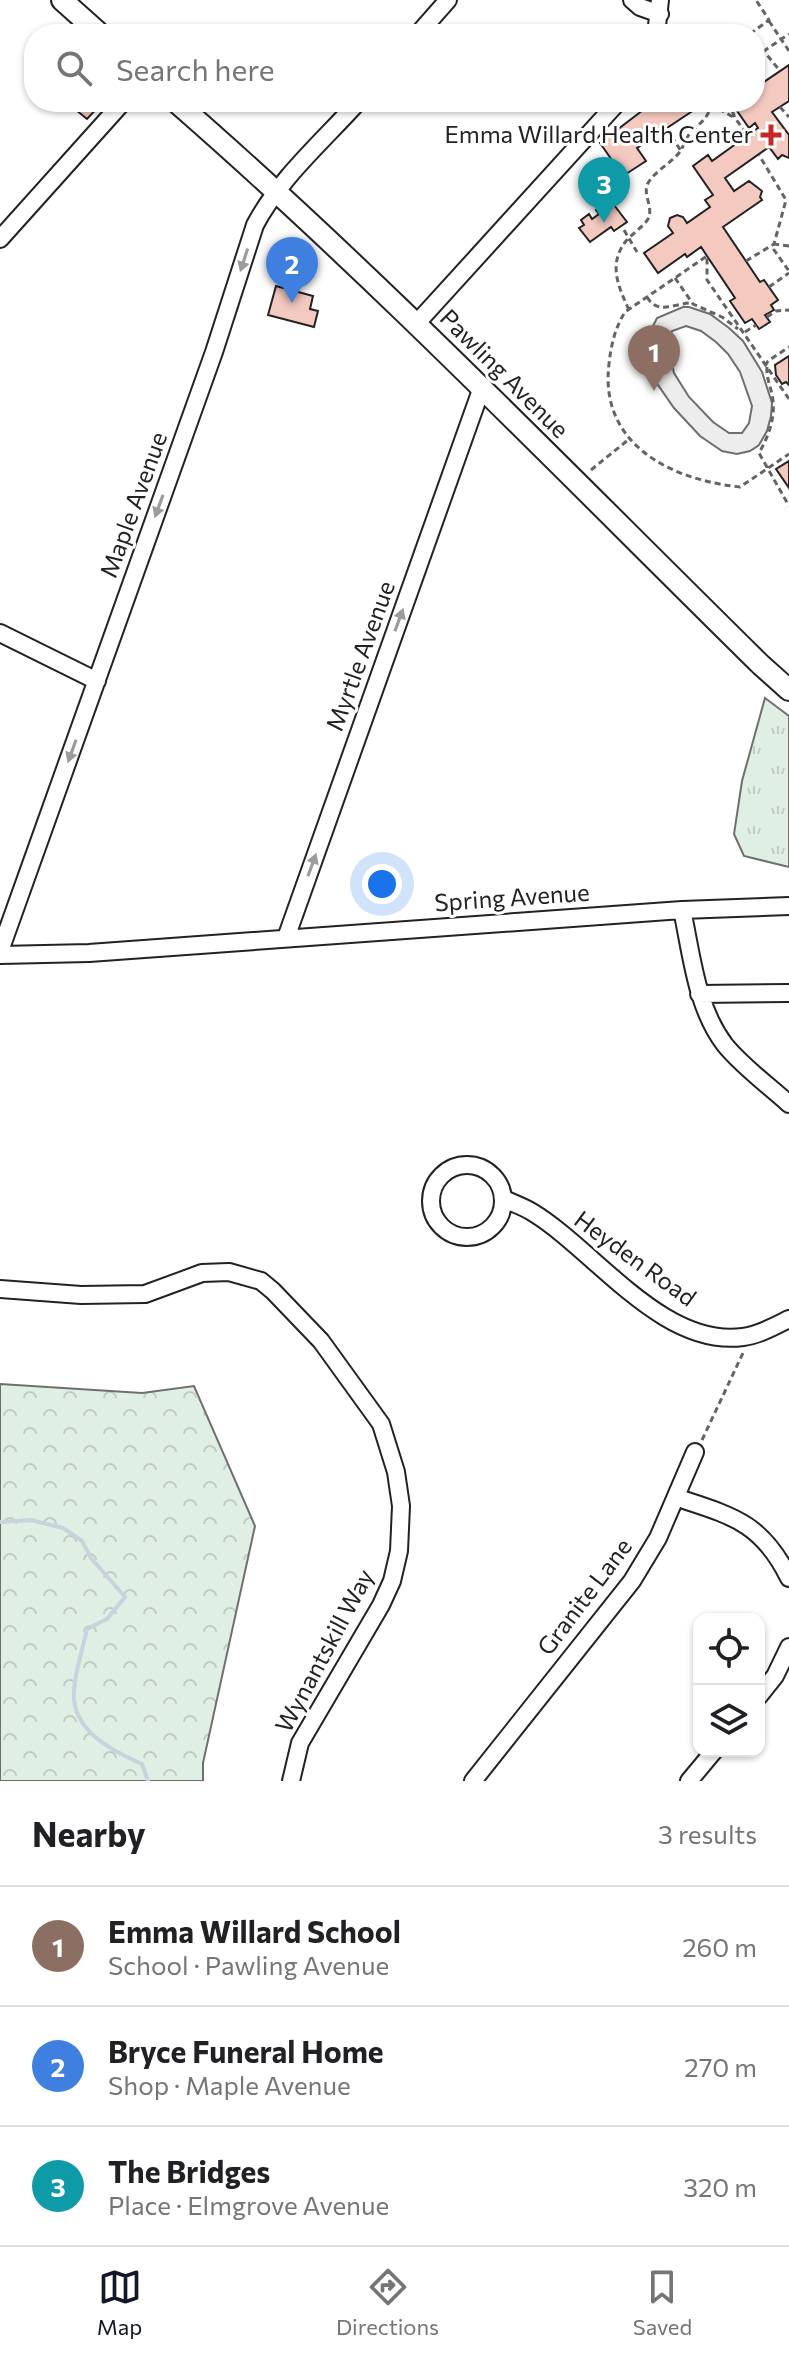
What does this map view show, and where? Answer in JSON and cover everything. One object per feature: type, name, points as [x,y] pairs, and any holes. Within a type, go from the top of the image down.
[{"type":"main road","points":[[62,0],[89,24]]},
{"type":"main road","name":"Pawling Avenue","points":[[187,112],[278,191],[789,690]]},
{"type":"street","points":[[427,24],[448,0]]},
{"type":"street","points":[[632,0],[640,7],[660,7]]},
{"type":"street","points":[[0,239],[114,112]]},
{"type":"street","name":"Maple Avenue","points":[[0,953],[214,352],[255,225],[278,191],[349,112]]},
{"type":"street","points":[[416,324],[609,112]]},
{"type":"street","name":"Myrtle Avenue","points":[[286,938],[481,390]]},
{"type":"street","points":[[0,633],[97,681]]},
{"type":"street","name":"Spring Avenue","points":[[0,953],[89,953],[682,910],[789,906]]},
{"type":"street","points":[[682,910],[699,994],[716,1031],[727,1047],[789,1104]]},
{"type":"street","points":[[699,994],[789,993]]},
{"type":"street","name":"Heyden Road","points":[[504,1199],[497,1221],[489,1230],[467,1238],[455,1236],[437,1222],[430,1200],[439,1178],[460,1166],[472,1165],[493,1176],[504,1199],[532,1212],[669,1319],[715,1336],[744,1337],[789,1319]]},
{"type":"street","name":"Wynantskill Way","points":[[0,1289],[81,1295],[145,1294],[202,1273],[229,1272],[261,1281],[321,1341],[381,1424],[396,1472],[401,1506],[399,1551],[392,1581],[300,1743],[291,1781]]},
{"type":"street","name":"Granite Lane","points":[[473,1781],[632,1581],[678,1498],[695,1452]]},
{"type":"street","points":[[678,1498],[744,1522],[777,1555],[789,1578]]},
{"type":"street","points":[[765,1688],[789,1647]]},
{"type":"street","points":[[689,1781],[709,1757]]},
{"type":"path","points":[[756,0],[789,51]]},
{"type":"path","points":[[764,24],[769,20]]},
{"type":"path","points":[[765,49],[789,34]]},
{"type":"path","points":[[765,51],[780,71]]},
{"type":"path","points":[[780,107],[789,117]]},
{"type":"path","points":[[629,310],[615,277],[618,254],[647,219],[651,208],[646,193],[649,182],[681,151],[692,131],[704,122],[707,112]]},
{"type":"path","points":[[725,112],[735,118]]},
{"type":"path","points":[[733,112],[748,136]]},
{"type":"path","points":[[666,128],[681,151]]},
{"type":"path","points":[[759,155],[786,200]]},
{"type":"path","points":[[769,287],[789,272],[774,250],[774,244],[789,193]]},
{"type":"path","points":[[624,230],[637,252]]},
{"type":"path","points":[[746,261],[774,244],[789,246]]},
{"type":"path","points":[[789,399],[707,280],[707,256],[629,310],[618,322],[608,373],[614,412],[629,439],[659,464],[700,481],[740,487],[789,454]]},
{"type":"path","points":[[675,278],[693,304]]},
{"type":"path","points":[[647,297],[659,308],[693,304],[722,317],[743,333]]},
{"type":"path","points":[[767,317],[776,311],[789,310]]},
{"type":"path","points":[[743,333],[756,325]]},
{"type":"path","points":[[789,347],[768,361],[766,367],[773,399],[773,418],[759,453],[789,506]]},
{"type":"path","points":[[595,464],[629,439]]},
{"type":"path","points":[[695,1452],[743,1356],[744,1337]]},
{"type":"green space","points":[[765,698],[789,716],[789,867],[744,856],[734,834],[742,781]]},
{"type":"green space","points":[[0,1384],[142,1393],[194,1386],[255,1526],[203,1763],[203,1781],[0,1781]]},
{"type":"shaded area","points":[[689,307],[710,314],[743,341],[762,372],[772,403],[767,431],[759,445],[737,454],[722,451],[700,436],[674,408],[656,382],[648,336],[657,318]],"holes":[[[686,326],[701,331],[728,354],[740,372],[752,406],[749,423],[742,433],[729,433],[713,422],[689,397],[674,373],[667,340],[672,331]]]},
{"type":"building","points":[[789,65],[789,101],[772,112],[789,135],[789,158],[782,155],[778,159],[769,147],[725,178],[734,191],[749,181],[762,191],[762,200],[723,227],[760,282],[764,280],[778,300],[771,305],[774,310],[765,315],[770,322],[759,329],[752,319],[745,323],[730,301],[735,298],[701,247],[658,273],[644,253],[673,233],[668,226],[670,218],[677,215],[687,223],[710,207],[705,200],[713,195],[693,166],[708,155],[712,161],[758,128],[755,123],[749,128],[738,112],[765,112],[765,81]]},
{"type":"building","points":[[78,112],[94,112],[87,119]]},
{"type":"building","points":[[640,112],[691,112],[637,148],[646,161],[623,176],[600,143]]},
{"type":"building","points":[[605,204],[608,209],[614,205],[627,222],[614,231],[611,227],[590,242],[579,228],[584,225],[581,220],[589,214],[592,219],[599,214],[596,210]]},
{"type":"building","points":[[276,286],[313,296],[310,309],[318,311],[314,327],[268,315]]},
{"type":"building","points":[[789,356],[789,385],[786,382],[782,384],[776,375],[775,365]]},
{"type":"building","points":[[789,461],[789,488],[776,469]]},
{"type":"waterway","points":[[0,1522],[31,1520],[63,1528],[82,1541],[91,1558],[125,1597],[107,1619],[87,1629],[76,1676],[75,1705],[86,1728],[118,1753],[142,1764],[148,1781]]},
{"type":"place","name":"Emma Willard Health Center","points":[[771,135]]},
{"type":"place","name":"The Bridges","points":[[604,223]]},
{"type":"place","name":"Bryce Funeral Home","points":[[292,303]]},
{"type":"place","name":"Emma Willard School","points":[[654,391]]}]
